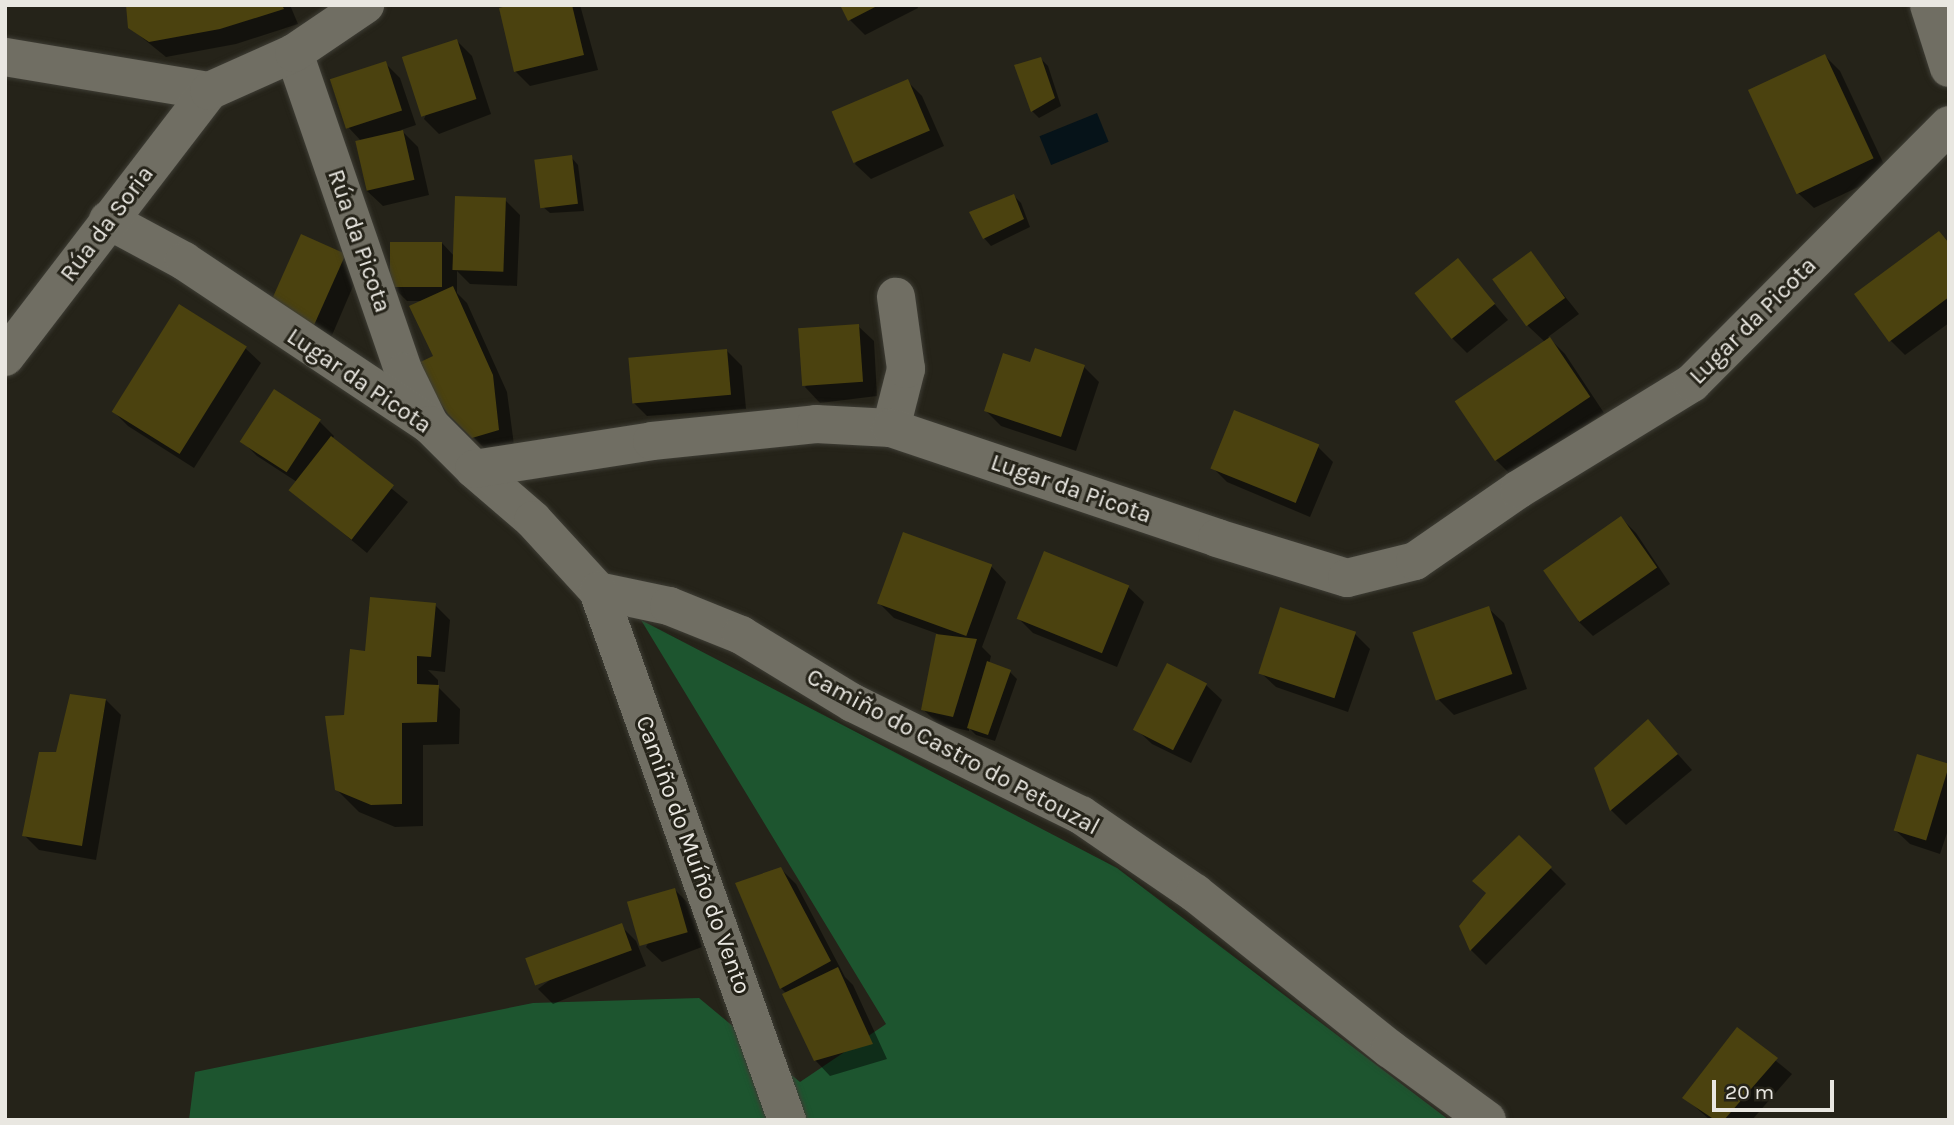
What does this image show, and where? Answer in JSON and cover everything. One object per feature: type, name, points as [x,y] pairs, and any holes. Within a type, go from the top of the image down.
[{"type":"street","points":[[5,57],[209,91],[294,53],[365,5]]},
{"type":"street","points":[[1929,5],[1949,68]]},
{"type":"street","name":"Rúa da Picota","points":[[294,53],[404,372],[430,425]]},
{"type":"street","name":"Rúa da Soria","points":[[5,357],[209,91]]},
{"type":"street","name":"Lugar da Picota","points":[[108,220],[184,261],[256,312],[430,425],[474,469],[652,441],[816,424],[891,428],[1217,538],[1347,578],[1415,561],[1519,489],[1692,383],[1949,125]]},
{"type":"street","points":[[891,428],[906,369],[896,297]]},
{"type":"street","points":[[474,469],[533,520],[598,591]]},
{"type":"street","name":"Camiño do Muíño do Vento","points":[[598,591],[787,1120]]},
{"type":"street","name":"Camiño do Castro do Petouzal","points":[[598,591],[669,606],[741,635],[853,703],[1081,815],[1195,893],[1390,1049],[1487,1120]]},
{"type":"green space","points":[[641,620],[1117,868],[1449,1120],[189,1120],[195,1072],[533,1003],[699,998],[800,1082],[886,1024]]},
{"type":"shaded area","points":[[1097,113],[1109,142],[1051,165],[1040,136]]},
{"type":"building","points":[[126,5],[282,5],[284,9],[220,29],[149,42],[128,28]]},
{"type":"building","points":[[510,5],[572,5],[584,55],[514,72],[499,8]]},
{"type":"building","points":[[840,5],[879,5],[848,21]]},
{"type":"building","points":[[457,39],[476,99],[421,117],[402,57]]},
{"type":"building","points":[[1825,54],[1874,158],[1797,194],[1748,90]]},
{"type":"building","points":[[1041,57],[1055,98],[1031,112],[1014,65]]},
{"type":"building","points":[[386,61],[402,110],[346,129],[330,79]]},
{"type":"building","points":[[908,79],[930,131],[853,163],[832,111]]},
{"type":"building","points":[[403,130],[414,180],[367,191],[355,141]]},
{"type":"building","points":[[572,155],[578,204],[540,208],[534,160]]},
{"type":"building","points":[[1014,194],[1024,219],[983,239],[969,212]]},
{"type":"building","points":[[455,196],[506,198],[503,272],[452,270]]},
{"type":"building","points":[[1939,231],[1949,243],[1949,297],[1889,342],[1854,294]]},
{"type":"building","points":[[301,234],[346,254],[314,326],[269,306]]},
{"type":"building","points":[[390,242],[442,242],[442,287],[390,287]]},
{"type":"building","points":[[1531,251],[1565,298],[1526,326],[1492,279]]},
{"type":"building","points":[[1458,258],[1495,304],[1452,339],[1414,293]]},
{"type":"building","points":[[453,286],[493,375],[499,430],[472,438],[448,414],[414,365],[433,356],[409,306]]},
{"type":"building","points":[[179,304],[247,346],[180,454],[112,412]]},
{"type":"building","points":[[859,324],[863,382],[802,386],[798,328]]},
{"type":"building","points":[[1550,337],[1590,397],[1495,461],[1455,401]]},
{"type":"building","points":[[1035,348],[1085,365],[1061,437],[984,411],[1003,353],[1030,362]]},
{"type":"building","points":[[727,349],[731,395],[632,403],[628,358]]},
{"type":"building","points":[[274,389],[321,419],[287,472],[240,442]]},
{"type":"building","points":[[1234,410],[1319,444],[1296,503],[1210,468]]},
{"type":"building","points":[[331,436],[394,485],[352,540],[289,490]]},
{"type":"building","points":[[1621,516],[1657,568],[1579,622],[1543,570]]},
{"type":"building","points":[[903,532],[992,564],[966,636],[877,603]]},
{"type":"building","points":[[1044,551],[1129,585],[1102,653],[1017,619]]},
{"type":"building","points":[[370,597],[436,603],[431,657],[417,656],[417,684],[439,685],[437,722],[402,723],[402,804],[371,805],[335,790],[325,716],[344,715],[350,649],[365,651]]},
{"type":"building","points":[[1489,606],[1512,674],[1436,700],[1412,632]]},
{"type":"building","points":[[1280,607],[1356,632],[1334,698],[1258,674]]},
{"type":"building","points":[[936,634],[977,639],[953,717],[921,710]]},
{"type":"building","points":[[987,661],[1011,670],[988,735],[967,728]]},
{"type":"building","points":[[1167,663],[1207,683],[1173,750],[1133,730]]},
{"type":"building","points":[[70,694],[106,699],[82,846],[22,836],[39,752],[56,752]]},
{"type":"building","points":[[1648,719],[1678,754],[1610,811],[1594,768]]},
{"type":"building","points":[[1917,754],[1949,764],[1926,840],[1894,831]]},
{"type":"building","points":[[1519,835],[1552,867],[1470,951],[1459,926],[1486,893],[1472,881]]},
{"type":"building","points":[[781,867],[831,961],[780,989],[735,883]]},
{"type":"building","points":[[675,888],[688,932],[640,946],[627,902]]},
{"type":"building","points":[[622,923],[632,950],[535,985],[525,958]]},
{"type":"building","points":[[838,967],[873,1044],[814,1061],[782,994]]},
{"type":"building","points":[[1737,1027],[1778,1058],[1724,1120],[1715,1120],[1682,1098]]}]
